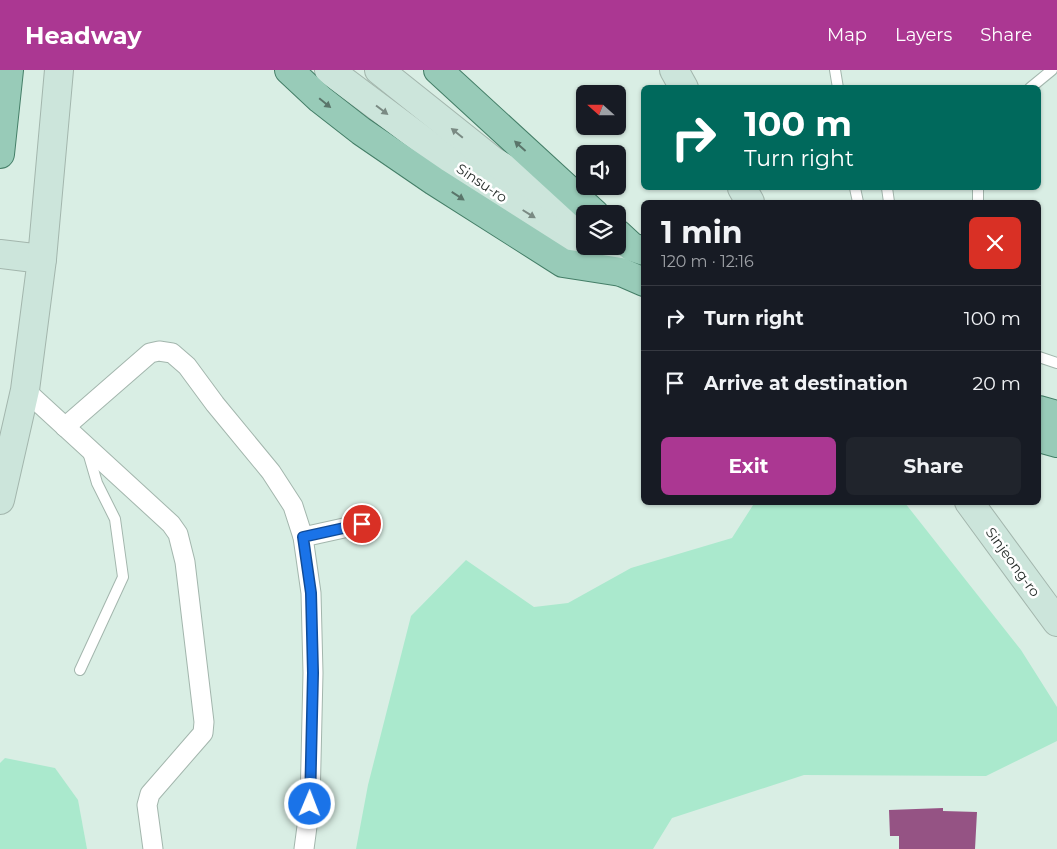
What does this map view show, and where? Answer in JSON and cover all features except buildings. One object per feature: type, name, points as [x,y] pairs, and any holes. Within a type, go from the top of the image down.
[{"type":"main road","points":[[0,154],[9,70]]},
{"type":"main road","points":[[289,70],[320,99],[361,131],[434,181],[563,263],[632,277]]},
{"type":"main road","points":[[438,70],[585,205]]},
{"type":"main road","points":[[1041,411],[1057,416]]},
{"type":"main road","points":[[1041,439],[1057,444]]},
{"type":"street","points":[[0,500],[25,390],[42,259],[59,70]]},
{"type":"street","name":"Sinsu-ro","points":[[329,70],[481,184],[632,277]]},
{"type":"street","name":"Sinsu-ro","points":[[379,70],[493,162],[576,213]]},
{"type":"street","points":[[674,70],[682,85]]},
{"type":"street","points":[[7,255],[42,259]]},
{"type":"street","points":[[65,427],[150,353],[159,351],[172,353],[187,366],[215,404],[271,472],[293,506],[303,537],[311,593],[313,673],[310,804],[304,849]]},
{"type":"street","points":[[25,390],[171,524],[178,534],[185,562],[204,722],[203,733],[150,794],[147,805],[153,849]]},
{"type":"street","name":"Sinjeong-ro","points":[[971,505],[1057,622]]},
{"type":"street","points":[[303,537],[362,524]]},
{"type":"lane","points":[[835,70],[838,85]]},
{"type":"lane","points":[[1034,85],[1052,70]]},
{"type":"lane","points":[[1041,358],[1057,363]]},
{"type":"lane","points":[[80,670],[123,577],[115,519],[97,483],[86,446]]},
{"type":"green space","points":[[753,505],[907,505],[1021,650],[1057,707],[1057,741],[986,776],[804,775],[672,818],[653,849],[356,849],[368,785],[411,616],[466,560],[534,607],[568,603],[631,568],[732,538]]},
{"type":"green space","points":[[5,758],[55,768],[78,800],[87,849],[0,849],[0,763]]},
{"type":"route","points":[[310,804],[313,673],[311,593],[303,537],[362,524]]}]
